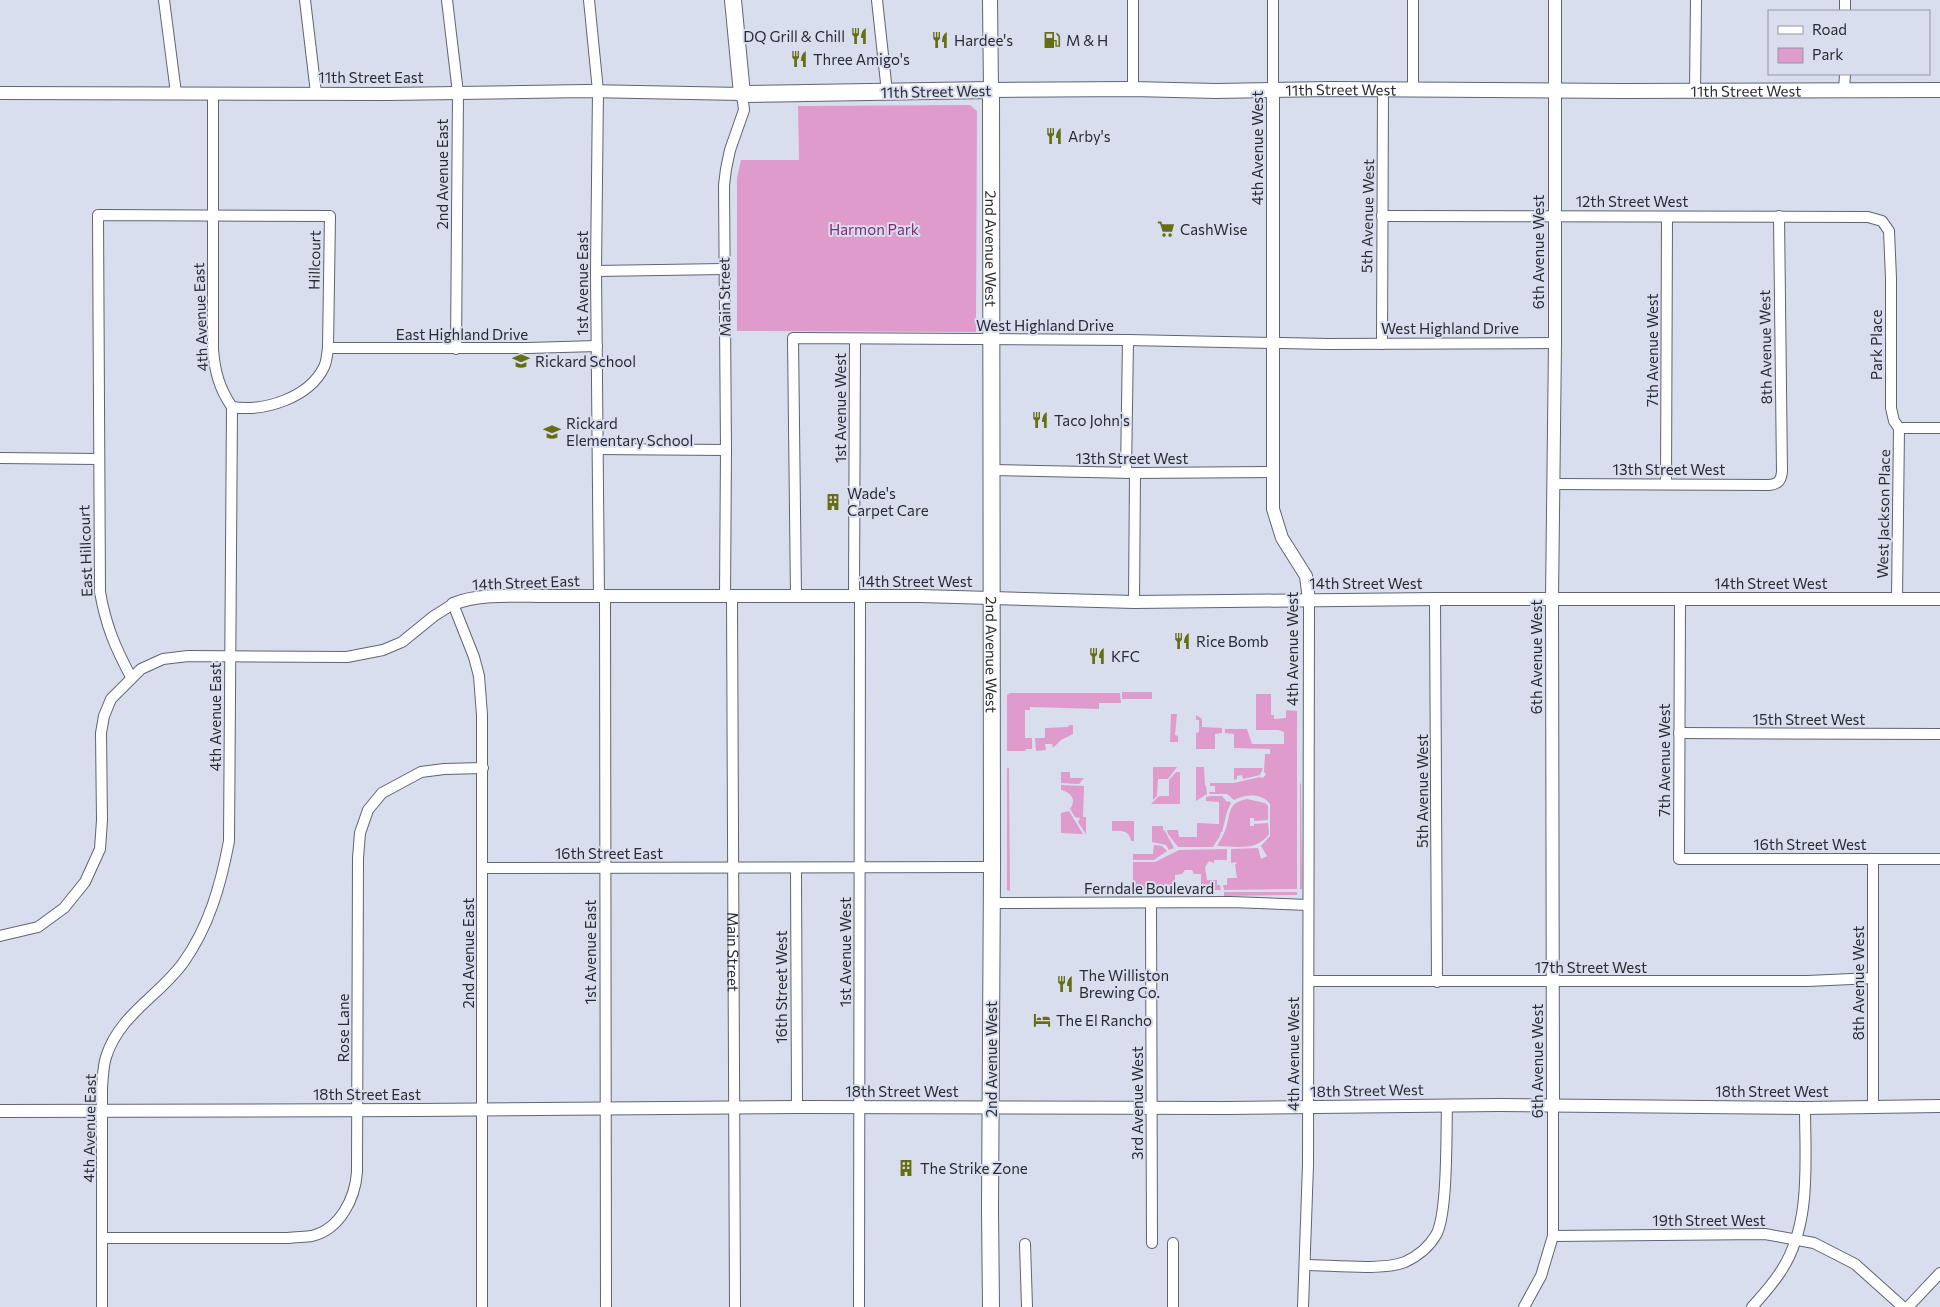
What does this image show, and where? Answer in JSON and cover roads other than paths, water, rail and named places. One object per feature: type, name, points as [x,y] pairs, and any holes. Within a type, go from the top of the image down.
[{"type":"main road","name":"Main Street","points":[[733,0],[742,94]]},
{"type":"main road","name":"2nd Avenue West","points":[[990,0],[992,867],[990,903],[990,1210],[992,1307]]},
{"type":"main road","name":"11th Street West","points":[[742,94],[1133,88],[1216,91],[1383,89],[1940,90]]},
{"type":"street","points":[[164,0],[176,93]]},
{"type":"street","points":[[305,0],[316,93]]},
{"type":"street","name":"2nd Avenue East","points":[[447,0],[458,93],[456,348]]},
{"type":"street","name":"1st Avenue East","points":[[589,0],[598,91],[596,271],[606,868],[606,1307]]},
{"type":"street","points":[[877,0],[887,92]]},
{"type":"street","points":[[1133,0],[1133,88]]},
{"type":"street","name":"4th Avenue West","points":[[1273,0],[1275,343],[1273,509],[1282,538],[1306,576],[1309,600],[1309,1107],[1303,1307]]},
{"type":"street","points":[[1412,89],[1413,0]]},
{"type":"street","name":"6th Avenue West","points":[[1524,1307],[1540,1276],[1553,1236],[1552,600],[1555,343],[1555,0]]},
{"type":"street","points":[[1696,0],[1696,91]]},
{"type":"street","points":[[1844,75],[1844,91]]},
{"type":"street","name":"5th Avenue West","points":[[1382,344],[1383,89]]},
{"type":"street","name":"11th Street East","points":[[0,93],[458,93],[598,91],[742,94]]},
{"type":"street","name":"4th Avenue East","points":[[102,1307],[102,1087],[106,1057],[118,1030],[136,1010],[159,991],[184,962],[206,924],[222,881],[229,841],[232,406],[221,391],[215,371],[213,350],[213,93]]},
{"type":"street","name":"Main Street","points":[[735,1307],[734,868],[724,269],[726,169],[744,110],[742,94]]},
{"type":"street","name":"Hillcourt","points":[[98,215],[330,216],[328,348],[325,366],[315,382],[296,396],[270,405],[243,408],[232,406]]},
{"type":"street","name":"East Hillcourt","points":[[98,215],[100,592],[104,617],[113,642],[131,677]]},
{"type":"street","name":"12th Street West","points":[[1382,216],[1779,216],[1868,217],[1882,221]]},
{"type":"street","name":"8th Avenue West","points":[[1779,216],[1781,477]]},
{"type":"street","name":"7th Avenue West","points":[[1666,483],[1667,217]]},
{"type":"street","name":"Park Place","points":[[1882,221],[1889,231],[1891,278],[1890,408],[1898,428]]},
{"type":"street","points":[[596,271],[724,269]]},
{"type":"street","name":"West Highland Drive","points":[[796,597],[794,338],[1382,344],[1555,343]]},
{"type":"street","name":"1st Avenue West","points":[[855,339],[860,867],[860,1307]]},
{"type":"street","points":[[1128,340],[1134,602]]},
{"type":"street","name":"East Highland Drive","points":[[328,348],[597,346]]},
{"type":"street","points":[[1898,428],[1940,428]]},
{"type":"street","name":"West Jackson Place","points":[[1897,600],[1898,428]]},
{"type":"street","points":[[598,449],[726,450]]},
{"type":"street","points":[[0,458],[98,459]]},
{"type":"street","name":"13th Street West","points":[[991,470],[1131,473],[1273,472]]},
{"type":"street","name":"13th Street West","points":[[1553,484],[1666,483],[1769,485],[1776,484],[1781,477]]},
{"type":"street","name":"14th Street East","points":[[131,677],[141,669],[163,659],[188,656],[347,658],[384,650],[402,642],[434,616],[453,604],[492,596],[728,597]]},
{"type":"street","name":"14th Street West","points":[[728,597],[991,598],[1134,602],[1435,599],[1940,599]]},
{"type":"street","name":"5th Avenue West","points":[[1435,599],[1437,982]]},
{"type":"street","name":"7th Avenue West","points":[[1679,859],[1680,600]]},
{"type":"street","name":"2nd Avenue East","points":[[453,604],[474,657],[479,676],[482,716],[482,1307]]},
{"type":"street","points":[[0,936],[38,927],[64,908],[85,882],[100,849],[102,820],[101,733],[104,716],[111,699],[131,677]]},
{"type":"street","name":"15th Street West","points":[[1679,733],[1940,734]]},
{"type":"street","name":"Rose Lane","points":[[102,1238],[288,1238],[313,1236],[336,1223],[349,1205],[356,1188],[358,1110],[358,858],[360,833],[368,810],[382,793],[421,772],[444,769],[483,768]]},
{"type":"street","name":"16th Street West","points":[[1679,859],[1940,859]]},
{"type":"street","name":"8th Avenue West","points":[[1873,859],[1873,1108]]},
{"type":"street","points":[[734,868],[992,867]]},
{"type":"street","name":"16th Street East","points":[[483,868],[734,868]]},
{"type":"street","name":"16th Street West","points":[[796,868],[797,1107]]},
{"type":"street","name":"Ferndale Boulevard","points":[[990,903],[1231,902],[1308,905]]},
{"type":"street","name":"3rd Avenue West","points":[[1151,903],[1152,1243]]},
{"type":"street","name":"17th Street West","points":[[1309,981],[1808,981],[1873,978]]},
{"type":"street","points":[[1305,1265],[1370,1267],[1403,1262],[1423,1251],[1437,1233],[1443,1210],[1447,1106]]},
{"type":"street","name":"18th Street West","points":[[734,1108],[1447,1106],[1873,1108],[1940,1106]]},
{"type":"street","name":"18th Street East","points":[[0,1111],[734,1108]]},
{"type":"street","points":[[1752,1307],[1782,1270],[1795,1239],[1803,1209],[1806,1171],[1806,1108]]},
{"type":"street","name":"19th Street West","points":[[1553,1236],[1765,1234],[1795,1239],[1814,1243],[1856,1264],[1903,1307]]},
{"type":"street","points":[[1173,1243],[1173,1307]]},
{"type":"street","points":[[1025,1244],[1027,1307]]},
{"type":"street","points":[[1908,1307],[1940,1274]]},
{"type":"place","name":"DQ Grill & Chill","points":[[859,36]]},
{"type":"place","name":"Hardee's","points":[[940,40]]},
{"type":"place","name":"M & H","points":[[1052,40]]},
{"type":"place","name":"Three Amigo's","points":[[799,59]]},
{"type":"place","name":"Arby's","points":[[1054,136]]},
{"type":"place","name":"CashWise","points":[[1166,229]]},
{"type":"place","name":"Rickard School","points":[[521,361]]},
{"type":"place","name":"Taco John's","points":[[1040,420]]},
{"type":"place","name":"Rickard Elementary School","points":[[552,432]]},
{"type":"place","name":"Wade's Carpet Care","points":[[833,502]]},
{"type":"place","name":"Rice Bomb","points":[[1182,641]]},
{"type":"place","name":"KFC","points":[[1097,656]]},
{"type":"place","name":"The Williston Brewing Co.","points":[[1065,984]]},
{"type":"place","name":"The El Rancho","points":[[1042,1020]]},
{"type":"place","name":"The Strike Zone","points":[[906,1168]]},
{"type":"park label","name":"Harmon Park","points":[[874,229]]}]
